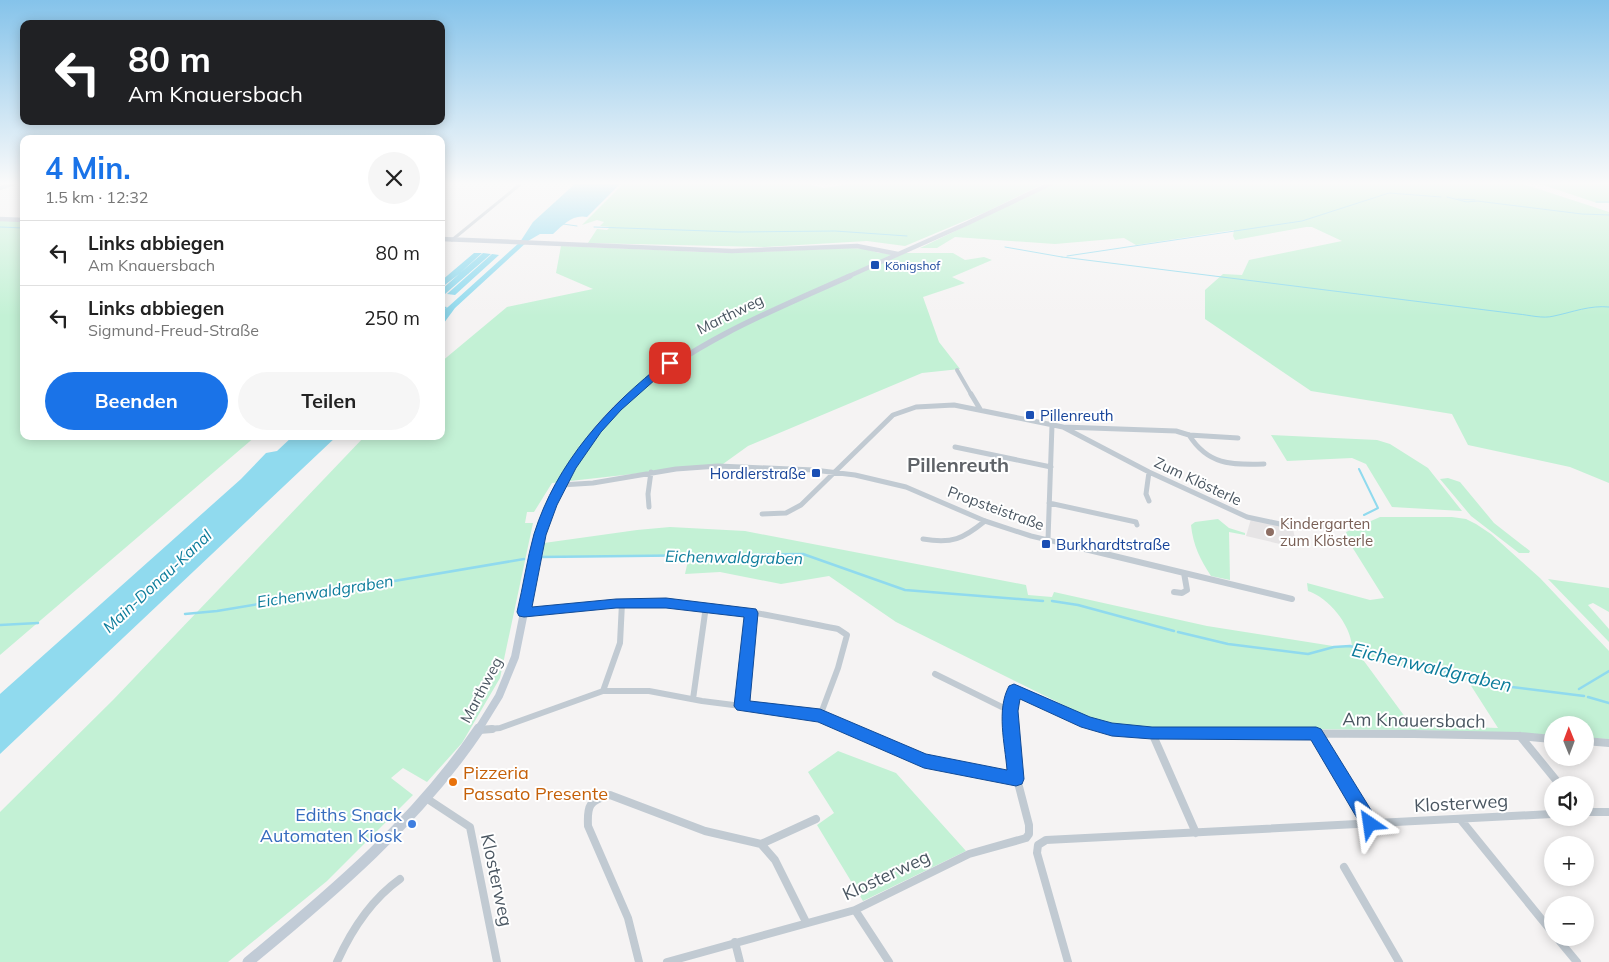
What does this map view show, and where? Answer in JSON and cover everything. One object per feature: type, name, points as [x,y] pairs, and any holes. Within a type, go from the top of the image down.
[{"type":"main road","name":"Marthweg","points":[[248,962],[350,874],[425,798],[478,730],[511,670],[518,648],[540,535],[551,505],[582,450],[610,416],[642,385],[675,359],[740,325],[960,227]]},
{"type":"main road","points":[[445,239],[732,251],[857,246],[898,254]]},
{"type":"street","points":[[452,240],[466,227]]},
{"type":"street","points":[[958,370],[980,409]]},
{"type":"street","name":"Zum Klösterle","points":[[833,473],[893,415],[930,405],[954,405],[980,409],[1063,427],[1176,431],[1189,435],[1238,438]]},
{"type":"street","points":[[1048,540],[1052,425]]},
{"type":"street","name":"Zum Klösterle","points":[[1063,427],[1149,472],[1247,518],[1294,527],[1331,526]]},
{"type":"street","name":"Zum Klösterle","points":[[1189,435],[1195,447],[1229,464],[1264,464]]},
{"type":"street","points":[[955,447],[1050,468]]},
{"type":"street","name":"Propsteistraße","points":[[561,485],[602,482],[651,472],[718,466],[855,475],[906,487],[985,521],[1048,540],[1292,599]]},
{"type":"street","points":[[648,507],[651,472]]},
{"type":"street","points":[[1149,472],[1146,494],[1149,501]]},
{"type":"street","points":[[762,514],[780,514],[796,509],[806,502],[833,473]]},
{"type":"street","points":[[1049,503],[1136,522],[1137,525]]},
{"type":"street","points":[[923,539],[936,542],[958,540],[985,521]]},
{"type":"street","points":[[1174,592],[1182,593],[1187,590],[1184,573]]},
{"type":"street","points":[[524,612],[622,603],[666,603],[706,606],[838,629],[847,635],[838,668],[820,716]]},
{"type":"street","points":[[603,691],[620,643],[622,603]]},
{"type":"street","points":[[693,699],[706,606]]},
{"type":"street","points":[[742,706],[751,613]]},
{"type":"street","points":[[478,730],[500,728],[603,691],[650,691],[693,699],[820,716],[924,761],[1016,779],[1010,711],[935,674]]},
{"type":"street","name":"Am Knauersbach","points":[[1010,711],[1014,690],[1087,723],[1112,729],[1152,733],[1544,738]]},
{"type":"street","points":[[1152,733],[1196,833]]},
{"type":"street","points":[[1316,734],[1370,824]]},
{"type":"street","points":[[1520,736],[1553,776]]},
{"type":"street","points":[[1594,742],[1609,743]]},
{"type":"street","name":"Klosterweg","points":[[667,962],[855,910],[969,854],[1019,841],[1029,834],[1029,825],[1016,779]]},
{"type":"street","points":[[639,962],[628,918],[588,826],[587,810],[596,799],[610,795],[705,830],[730,838],[761,844],[816,819]]},
{"type":"street","name":"Klosterweg","points":[[425,798],[456,816],[470,827],[497,962]]},
{"type":"street","points":[[1594,812],[1609,812]]},
{"type":"street","name":"Klosterweg","points":[[1068,962],[1037,853],[1038,845],[1046,840],[1544,815]]},
{"type":"street","points":[[1461,820],[1544,922]]},
{"type":"street","points":[[761,844],[775,860],[806,922]]},
{"type":"street","points":[[1344,867],[1399,962]]},
{"type":"street","points":[[337,962],[356,927],[391,884],[400,878]]},
{"type":"street","points":[[855,910],[889,962]]},
{"type":"street","points":[[735,942],[740,962]]},
{"type":"street","points":[[1563,946],[1576,962]]},
{"type":"shaded area","name":"Kindergarten zum Klösterle","points":[[1251,519],[1293,529],[1297,548],[1246,536]]},
{"type":"green space","points":[[0,227],[20,227],[20,440],[251,440],[0,655]]},
{"type":"green space","points":[[610,227],[951,227],[905,246],[867,241],[765,247],[588,243],[597,229],[607,230]]},
{"type":"green space","points":[[964,227],[1609,227],[1609,483],[1570,467],[1468,445],[1452,414],[1311,391],[1205,319],[1205,290],[1223,274],[1242,275],[1249,260],[1342,241],[1312,227],[1235,240],[1233,236],[1234,230],[1136,245],[1124,238],[1055,244],[955,237],[937,248],[920,248]]},
{"type":"green space","points":[[561,246],[729,253],[849,248],[866,249],[879,253],[953,253],[965,260],[984,257],[992,260],[952,277],[965,283],[923,297],[939,342],[960,369],[922,373],[748,446],[723,464],[552,483],[534,512],[527,512],[525,523],[533,523],[500,678],[462,743],[427,782],[403,768],[391,778],[413,795],[327,881],[228,962],[0,962],[0,812],[113,700],[361,440],[445,440],[445,359],[507,307],[593,289],[556,273]]},
{"type":"green space","points":[[1271,435],[1377,440],[1390,444],[1428,468],[1462,511],[1392,507],[1366,464],[1352,458],[1287,461]]},
{"type":"green space","points":[[1448,478],[1460,482],[1494,523],[1530,551],[1529,553],[1519,553],[1471,516],[1440,479]]},
{"type":"green space","points":[[1380,517],[1452,517],[1466,519],[1491,534],[1540,578],[1609,651],[1609,739],[1594,738],[1594,716],[1544,716],[1544,735],[1415,730],[1110,728],[896,622],[829,576],[781,584],[720,572],[685,574],[689,556],[543,557],[544,543],[637,530],[670,527],[745,531],[1026,585],[1028,595],[1052,597],[1054,592],[1207,626],[1333,646],[1352,646],[1343,621],[1323,599],[1308,591],[1307,583],[1370,600],[1384,598],[1349,542],[1346,532]],"holes":[[[1361,657],[1468,681],[1498,728],[1411,725]]]},
{"type":"green space","points":[[1218,519],[1229,528],[1245,533],[1245,535],[1229,532],[1230,580],[1211,576],[1193,539],[1191,525],[1195,522]]},
{"type":"green space","points":[[1548,579],[1609,588],[1609,612],[1593,603],[1588,605],[1609,629],[1609,642]]},
{"type":"green space","points":[[838,751],[896,773],[966,851],[863,901],[817,825],[834,813],[808,772]]},
{"type":"water","points":[[530,227],[561,227],[553,234],[540,234],[528,241],[455,308],[445,322],[445,309],[520,242]]},
{"type":"water","points":[[474,253],[482,253],[460,273],[483,253],[491,254],[445,294],[445,286],[459,274],[445,285],[445,278]]},
{"type":"water","points":[[492,254],[499,255],[455,295],[447,294]]},
{"type":"water","name":"Main-Donau-Kanal","points":[[289,440],[333,440],[0,754],[0,694],[241,479],[266,453],[277,451]]},
{"type":"waterway","points":[[0,227],[20,228]]},
{"type":"waterway","points":[[594,227],[738,232],[835,231],[907,236]]},
{"type":"waterway","points":[[1067,256],[1262,227]]},
{"type":"waterway","points":[[1005,247],[1062,257],[1541,317],[1550,317],[1588,308],[1609,307]]},
{"type":"waterway","points":[[1359,469],[1378,508],[1364,515]]},
{"type":"waterway","name":"Eichenwaldgraben","points":[[540,557],[803,554],[905,590],[1043,601]]},
{"type":"waterway","name":"Eichenwaldgraben","points":[[185,614],[217,611],[524,559]]},
{"type":"waterway","name":"Eichenwaldgraben","points":[[1052,601],[1078,605],[1174,631]]},
{"type":"waterway","name":"Eichenwaldgraben","points":[[0,625],[38,623]]},
{"type":"waterway","name":"Eichenwaldgraben","points":[[1178,632],[1228,644],[1308,654],[1334,647],[1350,646],[1496,685],[1584,696]]},
{"type":"waterway","name":"Eichenwaldgraben","points":[[1579,689],[1609,671]]},
{"type":"waterway","points":[[1588,697],[1609,703]]},
{"type":"place","name":"Königshof","points":[[875,265]]},
{"type":"place","name":"Pillenreuth","points":[[1030,415]]},
{"type":"place","name":"Hordlerstraße","points":[[816,473]]},
{"type":"place","name":"Kindergarten zum Klösterle","points":[[1270,532]]},
{"type":"place","name":"Burkhardtstraße","points":[[1046,544]]},
{"type":"place","name":"Pizzeria Passato Presente","points":[[453,782]]},
{"type":"place","name":"Ediths Snack Automaten Kiosk","points":[[412,824]]},
{"type":"district","name":"Pillenreuth","points":[[958,464]]},
{"type":"route","points":[[670,363],[642,385],[597,430],[582,450],[561,485],[540,535],[524,612],[616,604],[666,603],[706,606],[751,613],[742,706],[820,716],[924,761],[1016,779],[1010,711],[1014,690],[1087,723],[1112,729],[1152,733],[1316,734],[1370,824]]}]
